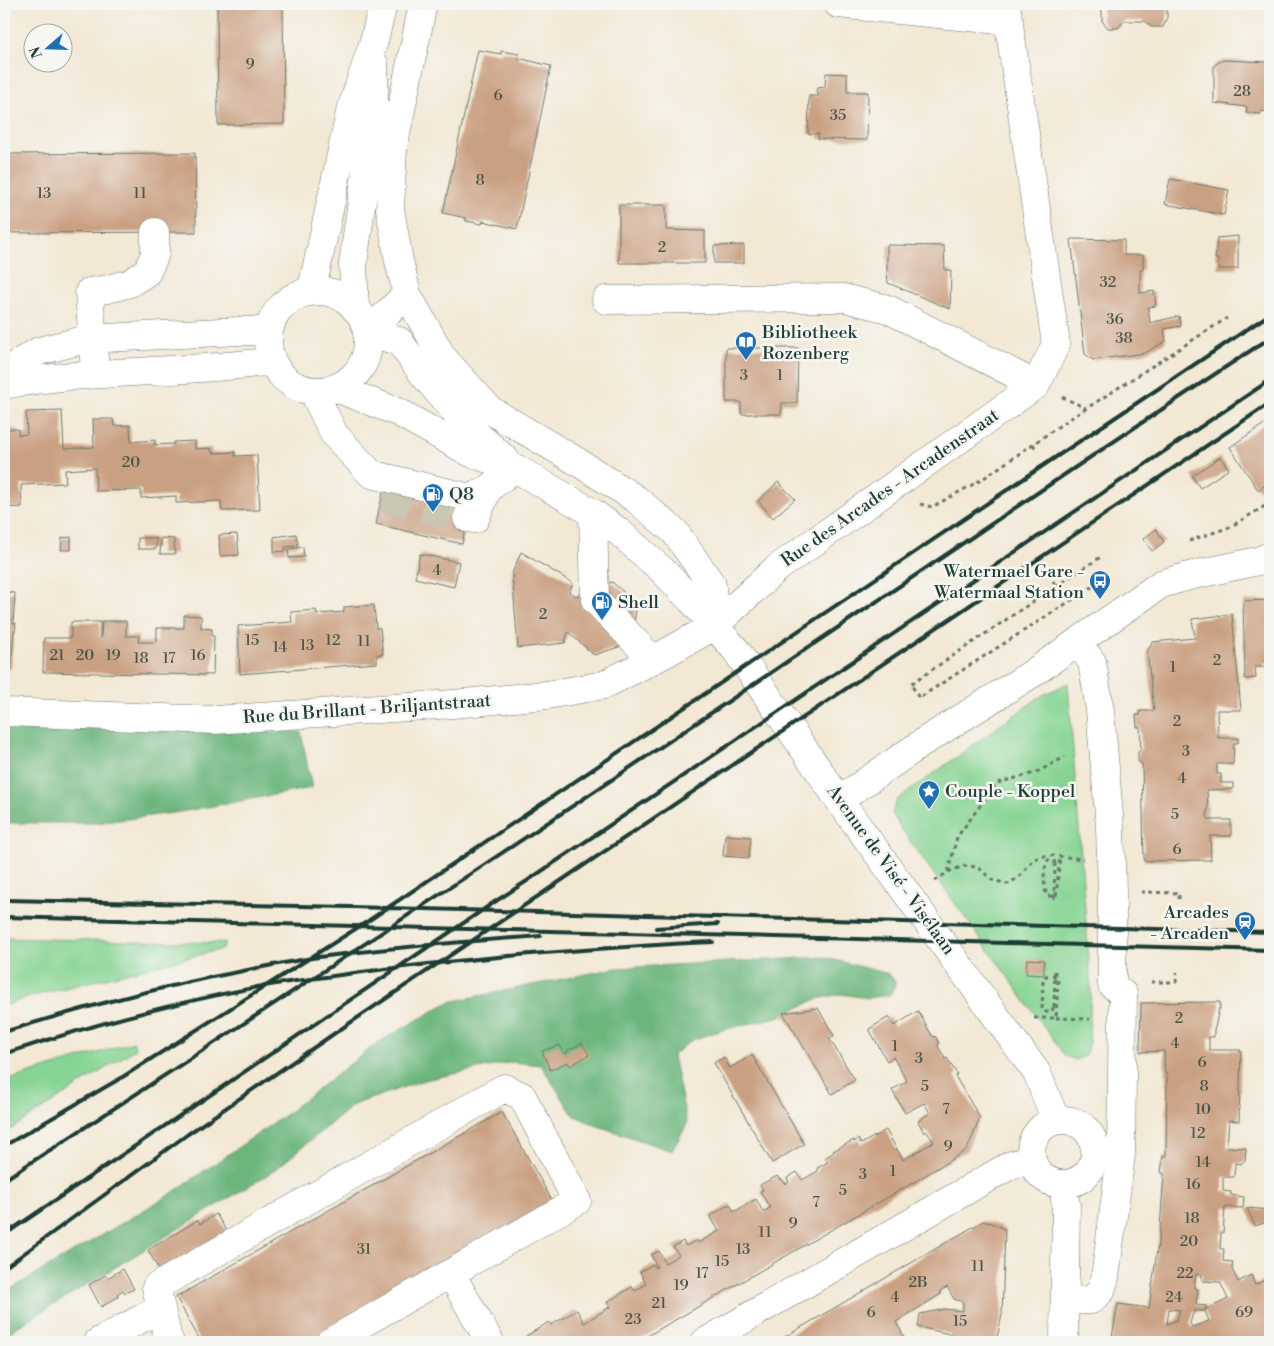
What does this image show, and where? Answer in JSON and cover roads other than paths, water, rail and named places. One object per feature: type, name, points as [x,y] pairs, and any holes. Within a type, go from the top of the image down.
[{"type":"street","points":[[311,292],[350,113],[374,41],[383,4]]},
{"type":"street","points":[[423,4],[393,148],[390,209],[407,294],[443,358],[490,410],[636,499],[675,532],[712,585],[714,626]]},
{"type":"street","points":[[838,4],[1007,12]]},
{"type":"street","name":"Rue des Arcades - Arcadenstraat","points":[[714,626],[776,569],[1036,385],[1056,344],[1007,12]]},
{"type":"street","points":[[355,309],[353,264],[374,116],[374,41]]},
{"type":"street","points":[[95,374],[89,292],[130,283],[147,272],[155,254],[155,232]]},
{"type":"street","points":[[311,292],[319,292],[336,295],[350,303],[355,309],[364,323],[367,333],[367,348],[359,369],[349,380],[324,389],[306,390],[292,384],[280,374],[272,361],[268,346],[269,331],[276,315],[287,302],[294,297],[311,292]]},
{"type":"street","points":[[367,333],[407,294]]},
{"type":"street","points":[[606,300],[844,298],[888,309],[1036,385]]},
{"type":"street","points":[[4,374],[16,364],[39,351],[87,340],[269,331]]},
{"type":"street","points":[[367,333],[399,341],[423,374],[464,423],[516,468]]},
{"type":"street","points":[[4,385],[95,374],[242,366],[272,361]]},
{"type":"street","points":[[324,389],[400,413],[471,453],[516,468]]},
{"type":"street","points":[[324,389],[334,434],[377,486],[471,498],[488,489],[516,468]]},
{"type":"street","name":"Avenue de Visé - Visélaan","points":[[516,468],[593,513],[618,531],[692,600],[735,649],[839,800],[1037,1073],[1056,1120]]},
{"type":"street","points":[[467,518],[475,519],[488,489]]},
{"type":"street","points":[[593,513],[595,600],[653,660]]},
{"type":"street","points":[[839,800],[928,739],[1030,675],[1161,584],[1189,576],[1258,562],[1270,556]]},
{"type":"street","name":"Rue du Brillant - Briljantstraat","points":[[4,712],[215,720],[453,704],[547,695],[604,685],[714,626]]},
{"type":"street","points":[[1065,1301],[1091,1300],[1100,1291],[1105,1278],[1121,1155],[1123,994],[1112,985],[1110,827],[1100,710],[1092,662],[1078,642]]},
{"type":"street","points":[[170,1342],[156,1287],[504,1088],[522,1096],[577,1201],[330,1342]]},
{"type":"street","points":[[1056,1120],[1068,1120],[1080,1124],[1089,1132],[1094,1143],[1096,1155],[1092,1167],[1085,1176],[1074,1182],[1062,1184],[1052,1182],[1036,1170],[1032,1160],[1033,1140],[1046,1124],[1056,1120]]},
{"type":"street","points":[[705,1342],[1011,1165],[1032,1160]]},
{"type":"street","points":[[1062,1184],[1066,1204],[1064,1342]]},
{"type":"street","points":[[451,1274],[490,1342]]},
{"type":"street","points":[[98,1342],[161,1308]]},
{"type":"tunnel","points":[[382,498],[467,518]]},
{"type":"railway","points":[[4,1146],[121,1078],[368,921],[1270,314]]},
{"type":"railway","points":[[4,1180],[499,855],[1270,338]]},
{"type":"railway","points":[[4,1235],[1270,380]]},
{"type":"railway","points":[[4,1268],[188,1134],[335,1033],[1270,403]]},
{"type":"railway","points":[[4,900],[351,907],[1270,932]]},
{"type":"railway","points":[[4,917],[1270,950]]},
{"type":"railway","points":[[656,928],[718,924]]},
{"type":"railway","points":[[4,1032],[149,991],[293,961],[407,947],[541,936]]},
{"type":"railway","points":[[4,1054],[68,1034],[197,999],[272,985],[386,969],[490,958],[713,942]]},
{"type":"place","name":"Bibliotheek Rozenberg","points":[[746,361]]},
{"type":"place","name":"Q8","points":[[433,513]]},
{"type":"place","name":"Watermael Gare - Watermaal Station","points":[[1100,600]]},
{"type":"place","name":"Shell","points":[[602,621]]},
{"type":"place","name":"Couple - Koppel","points":[[929,810]]},
{"type":"place","name":"Arcades - Arcaden","points":[[1245,941]]}]
